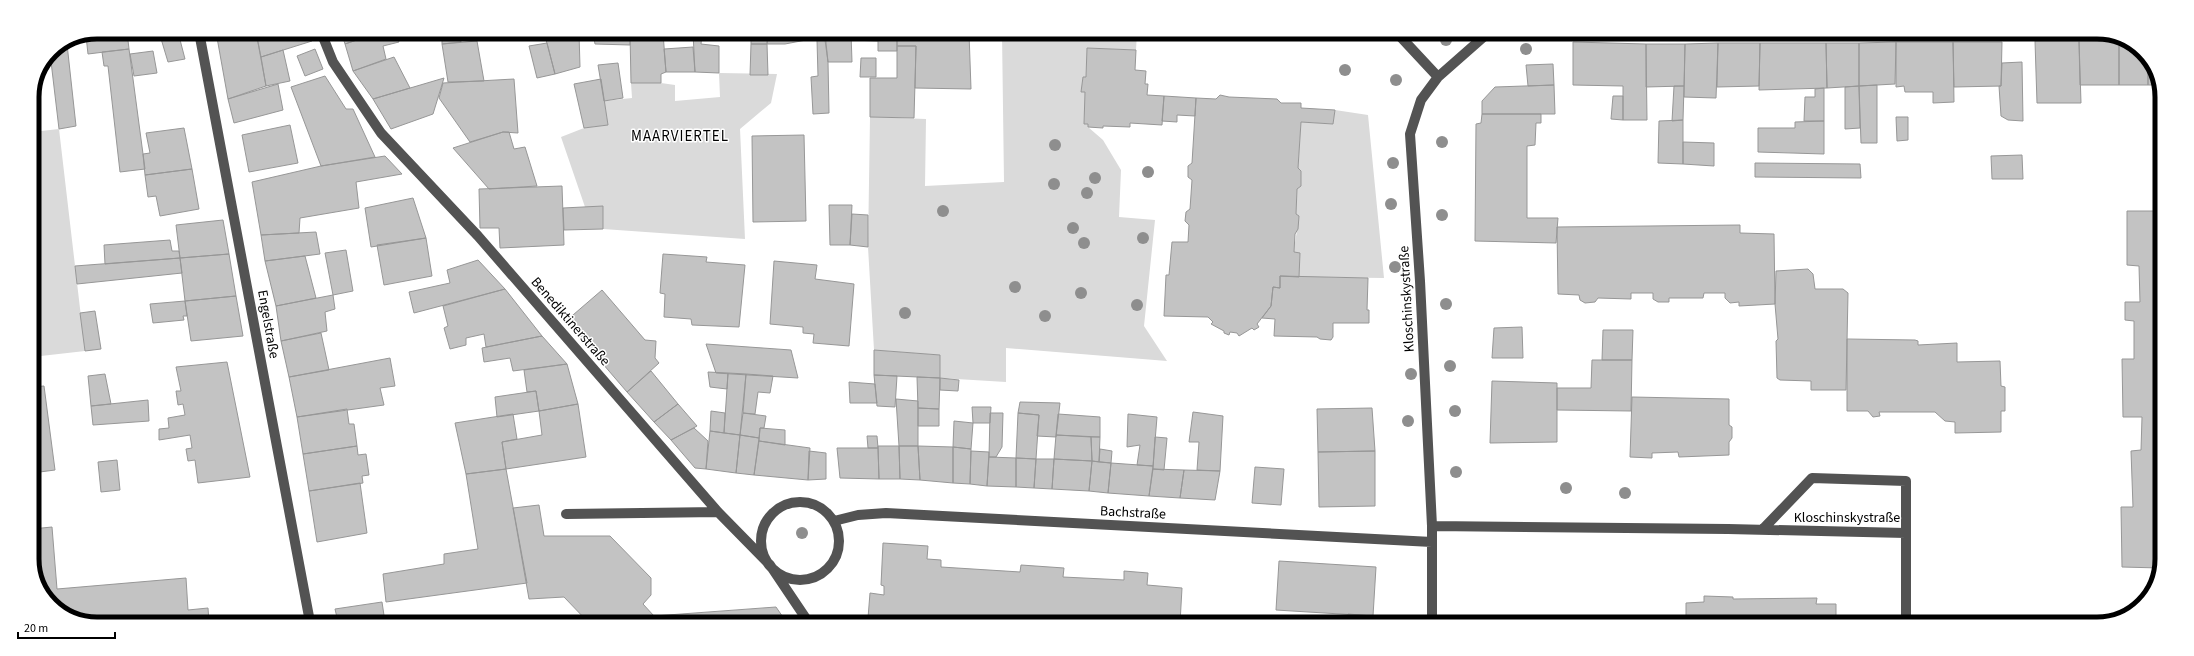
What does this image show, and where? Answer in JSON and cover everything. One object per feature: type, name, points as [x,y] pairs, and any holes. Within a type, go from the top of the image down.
[{"type":"street","name":"Engelstraße","points":[[200,39],[309,617]]},
{"type":"street","name":"Benediktinerstraße","points":[[324,39],[333,62],[381,133],[478,236],[718,512],[770,566],[805,617]]},
{"type":"street","points":[[1403,39],[1438,78]]},
{"type":"street","name":"Kloschinskystraße","points":[[1432,617],[1432,526],[1420,282],[1410,134],[1421,100],[1438,78],[1482,39]]},
{"type":"street","name":"Kloschinskystraße","points":[[1432,526],[1906,533],[1906,481],[1812,478],[1762,530]]},
{"type":"street","points":[[790,503],[807,503],[822,509],[834,521],[839,536],[839,548],[836,558],[825,571],[810,579],[800,580],[783,576],[770,566],[763,551],[762,534],[768,519],[776,511],[790,503]]},
{"type":"street","points":[[566,514],[718,512]]},
{"type":"street","name":"Bachstraße","points":[[834,521],[858,515],[886,513],[1432,542]]},
{"type":"street","points":[[1906,533],[1906,617]]},
{"type":"shaded area","points":[[1002,39],[1137,39],[1136,50],[1087,48],[1086,77],[1083,77],[1082,92],[1085,92],[1084,124],[1088,124],[1088,127],[1103,140],[1121,170],[1119,217],[1155,220],[1144,326],[1167,361],[1006,348],[1006,382],[940,378],[940,355],[874,350],[868,247],[870,117],[926,119],[925,186],[1004,182]]},
{"type":"shaded area","points":[[719,73],[777,74],[771,103],[740,129],[745,239],[603,229],[603,207],[585,207],[561,137],[584,128],[608,125],[604,101],[632,98],[631,83],[661,83],[675,85],[675,101],[720,97]]},
{"type":"shaded area","points":[[1335,110],[1368,115],[1384,278],[1299,277],[1300,253],[1294,252],[1299,216],[1296,214],[1297,189],[1301,185],[1301,171],[1298,168],[1301,122],[1333,124]]},
{"type":"shaded area","points":[[59,129],[85,351],[39,356],[39,131]]},
{"type":"building","points":[[128,39],[129,49],[88,54],[86,40]]},
{"type":"building","points":[[161,39],[180,39],[185,59],[168,62]]},
{"type":"building","points":[[217,39],[257,39],[266,86],[228,99]]},
{"type":"building","points":[[257,39],[311,39],[312,41],[261,57]]},
{"type":"building","points":[[343,39],[360,39],[345,44]]},
{"type":"building","points":[[360,39],[398,39],[399,42],[383,46],[386,59],[353,71],[345,44]]},
{"type":"building","points":[[442,39],[461,39],[461,42],[442,44]]},
{"type":"building","points":[[546,39],[579,39],[580,67],[555,74]]},
{"type":"building","points":[[594,39],[630,39],[630,45],[595,44]]},
{"type":"building","points":[[630,39],[663,39],[666,72],[661,74],[661,83],[631,83]]},
{"type":"building","points":[[693,39],[701,39],[701,44],[719,46],[719,73],[695,72]]},
{"type":"building","points":[[751,39],[767,39],[767,44],[751,44]]},
{"type":"building","points":[[767,39],[806,39],[785,44],[767,44]]},
{"type":"building","points":[[806,39],[825,39],[825,40]]},
{"type":"building","points":[[826,39],[851,39],[852,62],[828,62]]},
{"type":"building","points":[[878,39],[878,41],[851,40]]},
{"type":"building","points":[[878,39],[897,39],[897,51],[878,51]]},
{"type":"building","points":[[897,39],[969,39],[971,89],[915,88],[916,46],[897,46]]},
{"type":"building","points":[[817,40],[825,40],[828,62],[829,113],[813,114],[811,77],[818,76]]},
{"type":"building","points":[[477,41],[484,81],[448,82],[442,44]]},
{"type":"building","points":[[2035,41],[2079,41],[2081,103],[2037,103]]},
{"type":"building","points":[[2079,41],[2114,42],[2119,44],[2119,85],[2080,85]]},
{"type":"building","points":[[1573,42],[1646,44],[1647,120],[1623,120],[1623,86],[1573,85]]},
{"type":"building","points":[[1896,42],[1953,42],[1954,102],[1933,103],[1933,92],[1905,92],[1904,86],[1896,87]]},
{"type":"building","points":[[1896,42],[1895,84],[1859,86],[1859,43]]},
{"type":"building","points":[[1953,42],[2002,42],[2001,86],[1954,87]]},
{"type":"building","points":[[547,43],[555,74],[537,78],[529,46]]},
{"type":"building","points":[[1718,43],[1760,43],[1759,86],[1717,87]]},
{"type":"building","points":[[1718,43],[1716,98],[1684,97],[1685,44]]},
{"type":"building","points":[[1760,43],[1826,43],[1827,88],[1759,90]]},
{"type":"building","points":[[1826,43],[1859,43],[1859,86],[1827,88]]},
{"type":"building","points":[[751,44],[767,44],[768,75],[750,75]]},
{"type":"building","points":[[1646,44],[1685,44],[1684,86],[1646,87]]},
{"type":"building","points":[[2119,44],[2135,53],[2148,70],[2148,85],[2119,85]]},
{"type":"building","points":[[897,46],[916,46],[914,118],[870,117],[870,78],[897,78]]},
{"type":"building","points":[[693,47],[695,72],[666,72],[664,49]]},
{"type":"building","points":[[67,48],[76,126],[59,129],[51,62],[56,56]]},
{"type":"building","points":[[1087,48],[1136,50],[1135,70],[1146,71],[1145,84],[1148,84],[1147,95],[1164,96],[1162,125],[1130,123],[1130,127],[1103,126],[1103,128],[1088,127],[1088,124],[1084,124],[1085,92],[1081,92],[1083,77],[1086,77]]},
{"type":"building","points":[[129,49],[145,169],[120,172],[108,66],[104,66],[102,52]]},
{"type":"building","points":[[315,49],[323,69],[305,76],[297,56]]},
{"type":"building","points":[[283,50],[290,81],[266,86],[261,57]]},
{"type":"building","points":[[153,51],[157,73],[134,76],[130,54]]},
{"type":"building","points":[[394,57],[410,88],[373,99],[353,71]]},
{"type":"building","points":[[861,58],[876,58],[876,77],[860,77]]},
{"type":"building","points":[[2022,62],[2023,121],[2008,120],[2001,116],[1999,86],[2001,86],[2002,63]]},
{"type":"building","points":[[618,63],[623,98],[604,101],[598,65]]},
{"type":"building","points":[[1553,64],[1554,85],[1528,86],[1526,65]]},
{"type":"building","points":[[2148,70],[2154,85],[2148,85]]},
{"type":"building","points":[[325,76],[346,109],[353,109],[375,157],[321,166],[291,87]]},
{"type":"building","points":[[444,78],[433,114],[391,129],[373,99]]},
{"type":"building","points":[[514,79],[518,133],[503,132],[470,142],[439,98],[443,83]]},
{"type":"building","points":[[601,79],[608,125],[584,128],[574,84]]},
{"type":"building","points":[[278,84],[283,110],[234,123],[228,99]]},
{"type":"building","points":[[1554,85],[1555,114],[1482,114],[1482,101],[1495,87]]},
{"type":"building","points":[[1877,85],[1877,143],[1861,143],[1859,86]]},
{"type":"building","points":[[1674,86],[1684,86],[1683,120],[1672,121]]},
{"type":"building","points":[[1859,86],[1860,128],[1845,129],[1845,87]]},
{"type":"building","points":[[1824,88],[1824,121],[1804,121],[1805,97],[1815,97],[1815,89]]},
{"type":"building","points":[[1220,95],[1229,97],[1277,99],[1281,103],[1301,103],[1301,108],[1335,110],[1333,124],[1301,122],[1298,168],[1301,171],[1301,186],[1297,189],[1296,214],[1299,216],[1298,229],[1295,234],[1294,252],[1300,253],[1299,277],[1280,276],[1280,288],[1273,287],[1271,306],[1257,324],[1259,327],[1254,330],[1252,328],[1239,336],[1237,333],[1230,332],[1229,335],[1224,333],[1224,331],[1211,324],[1213,322],[1208,317],[1164,316],[1166,275],[1169,275],[1172,242],[1188,242],[1189,225],[1185,221],[1186,212],[1190,209],[1192,180],[1188,177],[1188,166],[1192,163],[1196,98],[1216,99]]},
{"type":"building","points":[[1164,96],[1196,98],[1195,116],[1177,115],[1177,122],[1162,121]]},
{"type":"building","points":[[1613,96],[1623,96],[1623,120],[1611,119]]},
{"type":"building","points":[[1482,114],[1541,114],[1541,123],[1536,123],[1535,145],[1527,146],[1527,218],[1558,218],[1556,243],[1475,241],[1476,124],[1481,123]]},
{"type":"building","points":[[1896,117],[1908,117],[1908,140],[1897,141]]},
{"type":"building","points":[[1683,120],[1683,164],[1658,163],[1659,121]]},
{"type":"building","points":[[1824,121],[1824,154],[1758,152],[1758,128],[1795,128],[1795,122]]},
{"type":"building","points":[[290,125],[298,163],[249,172],[242,135]]},
{"type":"building","points":[[184,128],[192,169],[145,175],[143,154],[150,153],[146,133]]},
{"type":"building","points":[[503,132],[509,132],[514,149],[525,147],[537,186],[489,189],[453,148]]},
{"type":"building","points":[[804,135],[806,221],[753,222],[752,136]]},
{"type":"building","points":[[1683,142],[1714,143],[1714,166],[1683,164]]},
{"type":"building","points":[[2022,155],[2023,179],[1992,179],[1991,156]]},
{"type":"building","points":[[385,156],[402,174],[356,182],[359,208],[300,218],[299,233],[261,235],[252,182],[321,166]]},
{"type":"building","points":[[1755,163],[1860,164],[1861,178],[1755,177]]},
{"type":"building","points":[[192,169],[199,209],[160,216],[156,196],[148,197],[145,175]]},
{"type":"building","points":[[562,186],[564,245],[500,248],[499,228],[480,228],[479,189]]},
{"type":"building","points":[[413,198],[426,238],[371,247],[365,208]]},
{"type":"building","points":[[829,205],[852,205],[850,245],[830,245]]},
{"type":"building","points":[[603,206],[603,229],[564,230],[563,208]]},
{"type":"building","points":[[2127,211],[2155,211],[2155,568],[2122,567],[2121,507],[2133,507],[2131,451],[2141,450],[2142,417],[2123,417],[2122,359],[2134,359],[2134,321],[2125,320],[2125,302],[2140,302],[2139,266],[2127,265]]},
{"type":"building","points":[[852,214],[868,215],[868,247],[850,245]]},
{"type":"building","points":[[223,220],[229,254],[180,258],[176,225]]},
{"type":"building","points":[[1740,225],[1740,233],[1774,234],[1775,304],[1739,306],[1739,302],[1730,303],[1725,298],[1725,293],[1704,293],[1703,298],[1669,298],[1669,302],[1658,302],[1653,299],[1653,293],[1631,293],[1631,299],[1598,298],[1595,302],[1585,303],[1580,300],[1579,295],[1558,294],[1557,227]]},
{"type":"building","points":[[316,232],[320,254],[265,261],[261,235]]},
{"type":"building","points":[[426,238],[432,276],[384,285],[377,245]]},
{"type":"building","points":[[170,240],[172,251],[179,251],[180,258],[105,264],[104,245]]},
{"type":"building","points":[[346,250],[353,291],[333,295],[325,253]]},
{"type":"building","points":[[229,254],[236,296],[185,301],[180,258]]},
{"type":"building","points":[[663,254],[707,257],[706,262],[745,265],[739,327],[692,325],[691,319],[664,317],[665,294],[660,293]]},
{"type":"building","points":[[305,256],[316,298],[276,306],[265,261]]},
{"type":"building","points":[[180,258],[182,273],[77,284],[75,266]]},
{"type":"building","points":[[478,260],[505,289],[414,313],[409,292],[450,283],[447,270]]},
{"type":"building","points":[[774,261],[817,265],[815,279],[854,284],[849,346],[813,343],[814,334],[803,333],[803,327],[770,324]]},
{"type":"building","points":[[1808,269],[1813,274],[1815,289],[1843,289],[1848,293],[1846,390],[1811,390],[1811,381],[1780,380],[1777,378],[1776,341],[1778,339],[1775,304],[1776,271]]},
{"type":"building","points":[[1280,276],[1368,278],[1367,310],[1369,310],[1369,323],[1333,323],[1333,337],[1331,340],[1320,339],[1317,337],[1274,336],[1275,319],[1262,318],[1271,306],[1273,287],[1280,288]]},
{"type":"building","points":[[505,289],[542,336],[486,347],[484,334],[466,338],[466,345],[450,349],[444,328],[448,326],[443,306]]},
{"type":"building","points":[[602,290],[645,340],[656,341],[655,358],[659,363],[627,392],[566,321]]},
{"type":"building","points":[[333,295],[335,309],[325,312],[327,331],[281,341],[276,306]]},
{"type":"building","points":[[236,296],[243,336],[191,341],[185,301]]},
{"type":"building","points":[[185,301],[187,316],[183,316],[184,320],[153,323],[150,304]]},
{"type":"building","points":[[95,311],[101,349],[85,351],[80,313]]},
{"type":"building","points":[[1522,327],[1523,358],[1492,358],[1494,328]]},
{"type":"building","points":[[1603,330],[1633,330],[1632,360],[1602,360]]},
{"type":"building","points":[[321,333],[329,370],[289,377],[281,341]]},
{"type":"building","points":[[542,336],[567,364],[513,371],[510,358],[484,362],[482,348]]},
{"type":"building","points":[[1847,339],[1915,340],[1918,341],[1918,345],[1957,343],[1957,362],[2000,361],[2001,386],[2005,387],[2005,411],[2001,411],[2001,432],[1955,433],[1955,422],[1945,421],[1935,412],[1879,412],[1880,416],[1873,417],[1868,411],[1847,411]]},
{"type":"building","points":[[706,344],[791,350],[798,378],[716,373]]},
{"type":"building","points":[[874,350],[940,355],[940,378],[874,375]]},
{"type":"building","points":[[390,358],[395,386],[380,388],[384,405],[297,417],[289,377]]},
{"type":"building","points":[[1592,360],[1632,360],[1631,411],[1557,410],[1557,388],[1591,388]]},
{"type":"building","points":[[227,362],[250,477],[198,483],[195,460],[188,461],[186,449],[192,448],[190,435],[159,440],[159,429],[169,428],[168,418],[185,415],[183,404],[178,405],[176,391],[181,391],[176,367]]},
{"type":"building","points":[[567,364],[578,404],[539,411],[536,391],[527,392],[524,370]]},
{"type":"building","points":[[651,371],[678,404],[654,422],[627,392]]},
{"type":"building","points":[[708,372],[728,373],[727,389],[710,387]]},
{"type":"building","points":[[728,373],[746,374],[740,435],[724,433]]},
{"type":"building","points":[[105,374],[111,404],[91,406],[88,376]]},
{"type":"building","points":[[746,374],[773,376],[770,393],[758,392],[755,414],[743,413]]},
{"type":"building","points":[[874,375],[897,376],[895,407],[877,406]]},
{"type":"building","points":[[917,377],[940,378],[939,409],[918,408]]},
{"type":"building","points":[[940,378],[959,380],[958,391],[940,390]]},
{"type":"building","points":[[1492,381],[1557,383],[1557,442],[1490,443]]},
{"type":"building","points":[[849,382],[875,384],[877,403],[850,403]]},
{"type":"building","points":[[39,386],[44,386],[55,470],[39,472]]},
{"type":"building","points":[[536,391],[539,411],[497,417],[495,397]]},
{"type":"building","points":[[1632,397],[1729,399],[1729,425],[1732,427],[1732,438],[1729,442],[1729,455],[1679,457],[1678,452],[1652,453],[1652,458],[1630,457]]},
{"type":"building","points":[[896,399],[918,401],[918,446],[899,446]]},
{"type":"building","points":[[148,400],[149,421],[93,425],[91,406]]},
{"type":"building","points":[[1020,402],[1060,403],[1056,437],[1037,436],[1039,415],[1018,413]]},
{"type":"building","points":[[578,404],[586,457],[506,469],[502,442],[542,435],[539,411]]},
{"type":"building","points":[[678,404],[697,426],[671,440],[654,422]]},
{"type":"building","points":[[972,407],[991,407],[990,423],[973,423]]},
{"type":"building","points":[[918,408],[939,409],[939,426],[918,426]]},
{"type":"building","points":[[1372,408],[1375,451],[1318,452],[1317,409]]},
{"type":"building","points":[[347,409],[349,424],[354,424],[357,446],[303,454],[297,417]]},
{"type":"building","points":[[711,411],[725,413],[724,433],[710,431]]},
{"type":"building","points":[[1193,412],[1223,416],[1220,471],[1197,470],[1199,442],[1189,442]]},
{"type":"building","points":[[743,413],[766,416],[764,428],[760,428],[759,438],[740,435]]},
{"type":"building","points":[[990,413],[1003,413],[1002,447],[996,457],[989,457]]},
{"type":"building","points":[[1018,413],[1039,415],[1036,459],[1016,458]]},
{"type":"building","points":[[513,414],[517,439],[502,442],[506,469],[466,474],[455,423]]},
{"type":"building","points":[[1058,414],[1100,417],[1100,437],[1056,435]]},
{"type":"building","points":[[1128,414],[1157,417],[1153,466],[1137,465],[1140,445],[1127,447]]},
{"type":"building","points":[[954,421],[973,423],[971,449],[953,447]]},
{"type":"building","points":[[694,428],[708,441],[706,469],[695,468],[671,440]]},
{"type":"building","points":[[760,428],[785,430],[785,445],[759,441]]},
{"type":"building","points":[[710,431],[740,435],[736,473],[706,469]]},
{"type":"building","points":[[740,435],[759,438],[754,475],[736,473]]},
{"type":"building","points":[[1056,435],[1091,437],[1092,461],[1054,459]]},
{"type":"building","points":[[867,436],[877,436],[878,448],[868,448]]},
{"type":"building","points":[[1091,437],[1100,437],[1099,462],[1092,461]]},
{"type":"building","points":[[1155,437],[1167,438],[1164,470],[1153,469]]},
{"type":"building","points":[[759,441],[810,448],[808,480],[754,475]]},
{"type":"building","points":[[357,446],[358,455],[366,454],[369,475],[362,476],[363,483],[309,491],[303,454]]},
{"type":"building","points":[[878,446],[899,446],[900,479],[879,479]]},
{"type":"building","points":[[899,446],[918,446],[920,480],[900,479]]},
{"type":"building","points":[[918,446],[953,447],[953,483],[920,480]]},
{"type":"building","points":[[953,447],[971,449],[970,484],[953,483]]},
{"type":"building","points":[[837,448],[878,448],[879,479],[840,478]]},
{"type":"building","points":[[1100,449],[1112,451],[1111,463],[1099,462]]},
{"type":"building","points":[[809,451],[826,453],[826,479],[808,480]]},
{"type":"building","points":[[971,451],[989,452],[987,486],[970,484]]},
{"type":"building","points":[[1375,451],[1375,506],[1319,507],[1318,452]]},
{"type":"building","points":[[989,457],[1016,458],[1016,487],[987,486]]},
{"type":"building","points":[[1016,458],[1036,459],[1034,488],[1016,487]]},
{"type":"building","points":[[1036,459],[1054,459],[1052,489],[1034,488]]},
{"type":"building","points":[[1054,459],[1092,461],[1089,491],[1052,489]]},
{"type":"building","points":[[117,460],[120,490],[101,492],[98,462]]},
{"type":"building","points":[[1092,461],[1111,463],[1108,493],[1089,491]]},
{"type":"building","points":[[1111,463],[1153,466],[1149,496],[1108,493]]},
{"type":"building","points":[[1255,467],[1284,469],[1281,505],[1252,503]]},
{"type":"building","points":[[506,469],[527,583],[386,602],[383,574],[444,564],[444,554],[478,549],[466,474]]},
{"type":"building","points":[[1153,469],[1184,470],[1180,498],[1149,496]]},
{"type":"building","points":[[1184,470],[1220,471],[1215,500],[1180,498]]},
{"type":"building","points":[[360,483],[367,533],[317,542],[309,491]]},
{"type":"building","points":[[539,505],[544,536],[610,536],[651,578],[651,595],[643,604],[654,616],[776,607],[783,617],[583,617],[564,597],[529,599],[513,508]]},
{"type":"building","points":[[52,527],[57,589],[186,578],[188,610],[208,608],[209,617],[89,617],[75,613],[59,603],[53,597],[43,581],[39,563],[39,528]]},
{"type":"building","points":[[883,543],[928,546],[927,559],[941,560],[941,567],[1020,572],[1021,565],[1064,568],[1063,577],[1124,580],[1124,571],[1148,573],[1147,585],[1182,588],[1180,617],[868,617],[870,593],[884,595],[884,586],[881,585]]},
{"type":"building","points":[[1279,561],[1376,567],[1373,616],[1276,610]]},
{"type":"building","points":[[1704,596],[1733,597],[1733,599],[1817,598],[1816,604],[1836,604],[1836,617],[1686,617],[1686,603],[1704,602]]},
{"type":"building","points":[[382,602],[384,617],[337,617],[335,609]]},
{"type":"building","points":[[1348,614],[1373,616],[1373,617],[1348,617]]},
{"type":"district","name":"MAARVIERTEL","points":[[680,136]]}]
